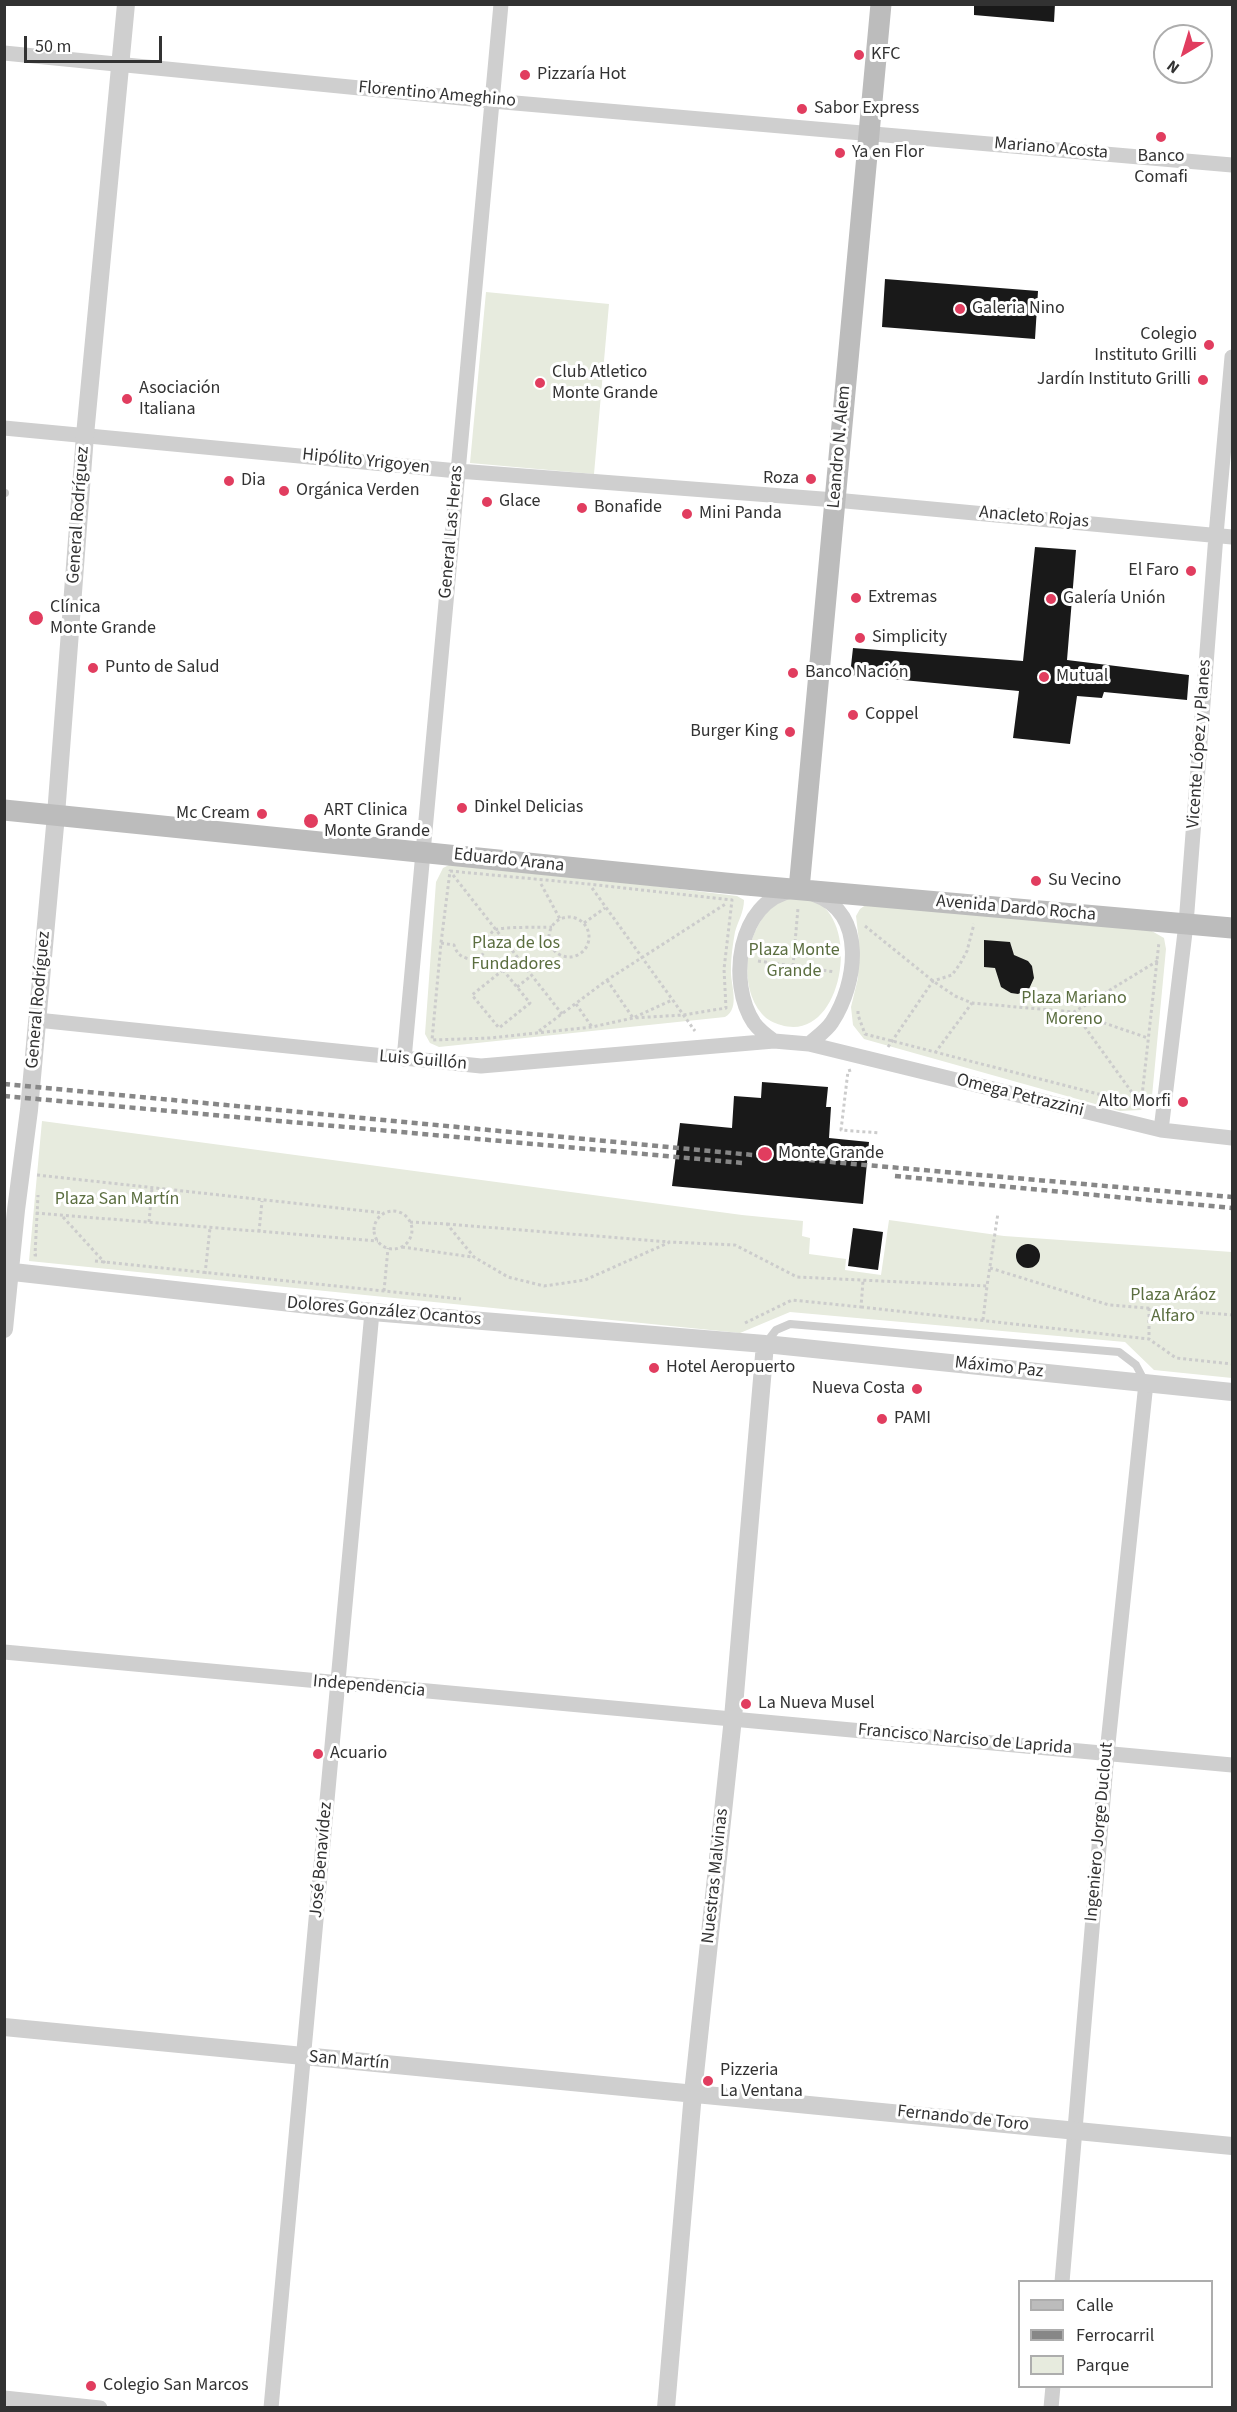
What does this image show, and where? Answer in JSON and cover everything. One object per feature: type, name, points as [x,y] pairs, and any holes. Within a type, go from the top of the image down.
[{"type":"main road","name":"Leandro N. Alem","points":[[799,895],[881,4]]},
{"type":"main road","name":"Eduardo Arana","points":[[4,810],[423,853],[734,892],[799,895]]},
{"type":"main road","name":"Avenida Dardo Rocha","points":[[799,895],[1233,928]]},
{"type":"street","name":"General Rodríguez","points":[[4,1329],[8,1271],[30,1098],[56,815],[85,435],[126,4]]},
{"type":"street","name":"General Las Heras","points":[[404,1059],[501,4]]},
{"type":"street","name":"Florentino Ameghino","points":[[4,53],[492,101],[869,132]]},
{"type":"street","name":"Mariano Acosta","points":[[869,132],[1233,165]]},
{"type":"street","name":"Vicente López y Planes","points":[[1161,1130],[1186,924],[1216,535],[1233,357]]},
{"type":"street","name":"Hipólito Yrigoyen","points":[[4,428],[458,471],[835,500]]},
{"type":"street","name":"Anacleto Rojas","points":[[835,500],[1233,537]]},
{"type":"street","points":[[774,1041],[754,1023],[746,1005],[740,961],[750,926],[762,906],[782,893],[826,898],[842,914],[849,932],[852,950],[849,986],[831,1024],[810,1044]]},
{"type":"street","name":"Luis Guillón","points":[[37,1020],[481,1066],[774,1041],[810,1044]]},
{"type":"street","name":"Omega Petrazzini","points":[[810,1044],[1161,1130],[1233,1137]]},
{"type":"street","name":"Dolores González Ocantos","points":[[8,1271],[372,1312],[765,1344]]},
{"type":"street","name":"José Benavídez","points":[[271,2408],[372,1312]]},
{"type":"street","name":"Máximo Paz","points":[[765,1344],[1233,1392]]},
{"type":"street","name":"Nuestras Malvinas","points":[[666,2408],[693,2093],[733,1718],[765,1344]]},
{"type":"street","name":"Ingeniero Jorge Duclout","points":[[1062,2280],[1107,1753],[1146,1383]]},
{"type":"street","name":"Independencia","points":[[4,1652],[733,1718]]},
{"type":"street","name":"Francisco Narciso de Laprida","points":[[733,1718],[1233,1765]]},
{"type":"street","name":"San Martín","points":[[4,2027],[693,2093]]},
{"type":"street","name":"Fernando de Toro","points":[[693,2093],[1233,2146]]},
{"type":"street","points":[[1051,2408],[1053,2388]]},
{"type":"street","points":[[4,2398],[100,2408]]},
{"type":"lane","points":[[765,1344],[776,1330],[790,1324],[1119,1352],[1136,1365],[1146,1383]]},
{"type":"path","points":[[450,872],[588,884],[734,892]]},
{"type":"path","points":[[450,872],[432,1040],[490,1038],[537,1033],[633,1018],[682,1015],[726,1008],[724,969],[734,892]]},
{"type":"path","points":[[450,872],[562,1014]]},
{"type":"path","points":[[538,879],[560,919]]},
{"type":"path","points":[[588,884],[682,1015],[710,1048]]},
{"type":"path","points":[[537,1033],[607,980],[734,892]]},
{"type":"path","points":[[793,966],[799,895]]},
{"type":"path","points":[[584,923],[606,908]]},
{"type":"path","points":[[864,916],[864,937]]},
{"type":"path","points":[[573,917],[584,923],[590,936],[580,954],[574,956],[561,954],[552,946],[550,933],[552,927],[560,919],[573,917]]},
{"type":"path","points":[[880,1133],[841,1130],[848,1071],[876,1061],[894,1041],[933,981],[952,975],[967,951],[974,922]]},
{"type":"path","points":[[864,926],[933,981],[972,1003],[1074,1012],[1148,1038]]},
{"type":"path","points":[[441,943],[454,945],[456,951],[464,958],[475,958],[484,952],[487,948],[488,937],[496,930],[552,927]]},
{"type":"path","points":[[1141,1105],[1160,942],[1149,941]]},
{"type":"path","points":[[1074,1012],[1159,960]]},
{"type":"path","points":[[753,961],[836,972]]},
{"type":"path","points":[[835,978],[837,962]]},
{"type":"path","points":[[503,969],[517,987],[530,1003],[499,1028],[472,994],[503,969]]},
{"type":"path","points":[[517,987],[531,976]]},
{"type":"path","points":[[607,980],[633,1018]]},
{"type":"path","points":[[633,1018],[672,1000]]},
{"type":"path","points":[[935,1053],[972,1003]]},
{"type":"path","points":[[576,1004],[592,1026]]},
{"type":"path","points":[[859,1004],[858,1015],[866,1034],[1141,1105]]},
{"type":"path","points":[[1074,1012],[1141,1105]]},
{"type":"path","points":[[41,1166],[36,1213],[35,1255],[46,1256]]},
{"type":"path","points":[[20,1172],[384,1213]]},
{"type":"path","points":[[149,1222],[152,1188]]},
{"type":"path","points":[[259,1232],[262,1200]]},
{"type":"path","points":[[16,1210],[378,1241],[388,1248],[401,1247],[474,1257]]},
{"type":"path","points":[[378,1241],[374,1229],[378,1216],[390,1210],[402,1213],[410,1221],[412,1233],[410,1239],[401,1247]]},
{"type":"path","points":[[983,1320],[998,1213]]},
{"type":"path","points":[[61,1215],[126,1285]]},
{"type":"path","points":[[410,1221],[735,1245],[797,1277],[987,1286]]},
{"type":"path","points":[[447,1224],[474,1257],[508,1277],[544,1286],[585,1280],[670,1242]]},
{"type":"path","points":[[204,1294],[210,1228]]},
{"type":"path","points":[[384,1292],[388,1248]]},
{"type":"path","points":[[93,1261],[465,1300]]},
{"type":"path","points":[[990,1268],[1109,1305],[1233,1315]]},
{"type":"path","points":[[861,1307],[863,1281]]},
{"type":"path","points":[[740,1326],[792,1300],[1149,1339],[1176,1358],[1233,1364]]},
{"type":"path","points":[[1149,1308],[1149,1339]]},
{"type":"green space","name":"Club Atletico Monte Grande","points":[[486,292],[609,304],[594,474],[470,463]]},
{"type":"green space","name":"Plaza de los Fundadores","points":[[455,862],[737,896],[744,900],[744,904],[733,945],[731,975],[733,1008],[725,1017],[439,1047],[430,1043],[425,1034],[436,882],[443,868]]},
{"type":"green space","name":"Plaza Monte Grande","points":[[790,896],[813,900],[828,912],[838,931],[841,954],[839,978],[831,999],[819,1016],[802,1026],[781,1025],[764,1016],[754,1002],[747,975],[750,945],[755,931],[771,908]]},
{"type":"green space","name":"Plaza Mariano Moreno","points":[[867,904],[1150,930],[1164,938],[1166,949],[1152,1096],[1141,1110],[1120,1111],[864,1039],[853,1025],[851,1007],[858,978],[859,942],[856,916]]},
{"type":"green space","name":"Plaza San Martín","points":[[42,1121],[742,1215],[803,1221],[802,1236],[810,1238],[809,1254],[846,1259],[845,1270],[881,1275],[889,1220],[1004,1236],[1232,1252],[1232,1378],[1154,1370],[1125,1342],[790,1312],[740,1333],[29,1261]]},
{"type":"building","points":[[974,4],[1055,4],[1054,22],[974,15]]},
{"type":"building","name":"Galeria Nino","points":[[885,279],[1038,291],[1035,339],[882,327]]},
{"type":"building","name":"Galería Unión","points":[[1035,547],[1076,550],[1067,660],[1189,675],[1187,700],[1104,692],[1102,698],[1077,696],[1070,744],[1013,738],[1019,691],[850,675],[853,648],[1023,661]]},
{"type":"building","points":[[984,940],[1010,942],[1014,955],[1028,961],[1032,966],[1034,978],[1029,989],[1018,994],[1001,987],[995,968],[984,967]]},
{"type":"building","points":[[762,1082],[828,1087],[826,1107],[831,1107],[829,1138],[869,1142],[863,1204],[672,1186],[680,1123],[732,1128],[734,1096],[761,1098]]},
{"type":"building","points":[[853,1228],[883,1232],[878,1270],[848,1266]]},
{"type":"building","points":[[1028,1244],[1037,1247],[1040,1256],[1037,1265],[1028,1268],[1019,1265],[1016,1256],[1019,1247]]},
{"type":"railway","points":[[4,1084],[774,1157],[1232,1197]]},
{"type":"railway","points":[[4,1096],[743,1163]]},
{"type":"railway","points":[[895,1176],[1232,1208]]},
{"type":"place","name":"KFC","points":[[859,55]]},
{"type":"place","name":"Pizzaría Hot","points":[[525,75]]},
{"type":"place","name":"Sabor Express","points":[[802,109]]},
{"type":"place","name":"Banco Comafi","points":[[1161,137]]},
{"type":"place","name":"Ya en Flor","points":[[840,153]]},
{"type":"place","name":"Galeria Nino","points":[[960,309]]},
{"type":"place","name":"Colegio Instituto Grilli","points":[[1209,345]]},
{"type":"place","name":"Jardín Instituto Grilli","points":[[1203,380]]},
{"type":"place","name":"Club Atletico Monte Grande","points":[[540,383]]},
{"type":"place","name":"Asociación Italiana","points":[[127,399]]},
{"type":"place","name":"Roza","points":[[811,479]]},
{"type":"place","name":"Dia","points":[[229,481]]},
{"type":"place","name":"Orgánica Verden","points":[[284,491]]},
{"type":"place","name":"Glace","points":[[487,502]]},
{"type":"place","name":"Bonafide","points":[[582,508]]},
{"type":"place","name":"Mini Panda","points":[[687,514]]},
{"type":"place","name":"El Faro","points":[[1191,571]]},
{"type":"place","name":"Extremas","points":[[856,598]]},
{"type":"place","name":"Galería Unión","points":[[1051,599]]},
{"type":"place","name":"Clínica Monte Grande","points":[[36,618]]},
{"type":"place","name":"Simplicity","points":[[860,638]]},
{"type":"place","name":"Punto de Salud","points":[[93,668]]},
{"type":"place","name":"Banco Nación","points":[[793,673]]},
{"type":"place","name":"Mutual","points":[[1044,677]]},
{"type":"place","name":"Coppel","points":[[853,715]]},
{"type":"place","name":"Burger King","points":[[790,732]]},
{"type":"place","name":"Dinkel Delicias","points":[[462,808]]},
{"type":"place","name":"Mc Cream","points":[[262,814]]},
{"type":"place","name":"ART Clinica Monte Grande","points":[[311,821]]},
{"type":"place","name":"Su Vecino","points":[[1036,881]]},
{"type":"place","name":"Alto Morfi","points":[[1183,1102]]},
{"type":"place","name":"Monte Grande","points":[[765,1154]]},
{"type":"place","name":"Hotel Aeropuerto","points":[[654,1368]]},
{"type":"place","name":"Nueva Costa","points":[[917,1389]]},
{"type":"place","name":"PAMI","points":[[882,1419]]},
{"type":"place","name":"La Nueva Musel","points":[[746,1704]]},
{"type":"place","name":"Acuario","points":[[318,1754]]},
{"type":"place","name":"Pizzeria La Ventana","points":[[708,2081]]},
{"type":"place","name":"Colegio San Marcos","points":[[91,2386]]},
{"type":"park label","name":"Plaza Aráoz Alfaro","points":[[1173,1306]]}]
